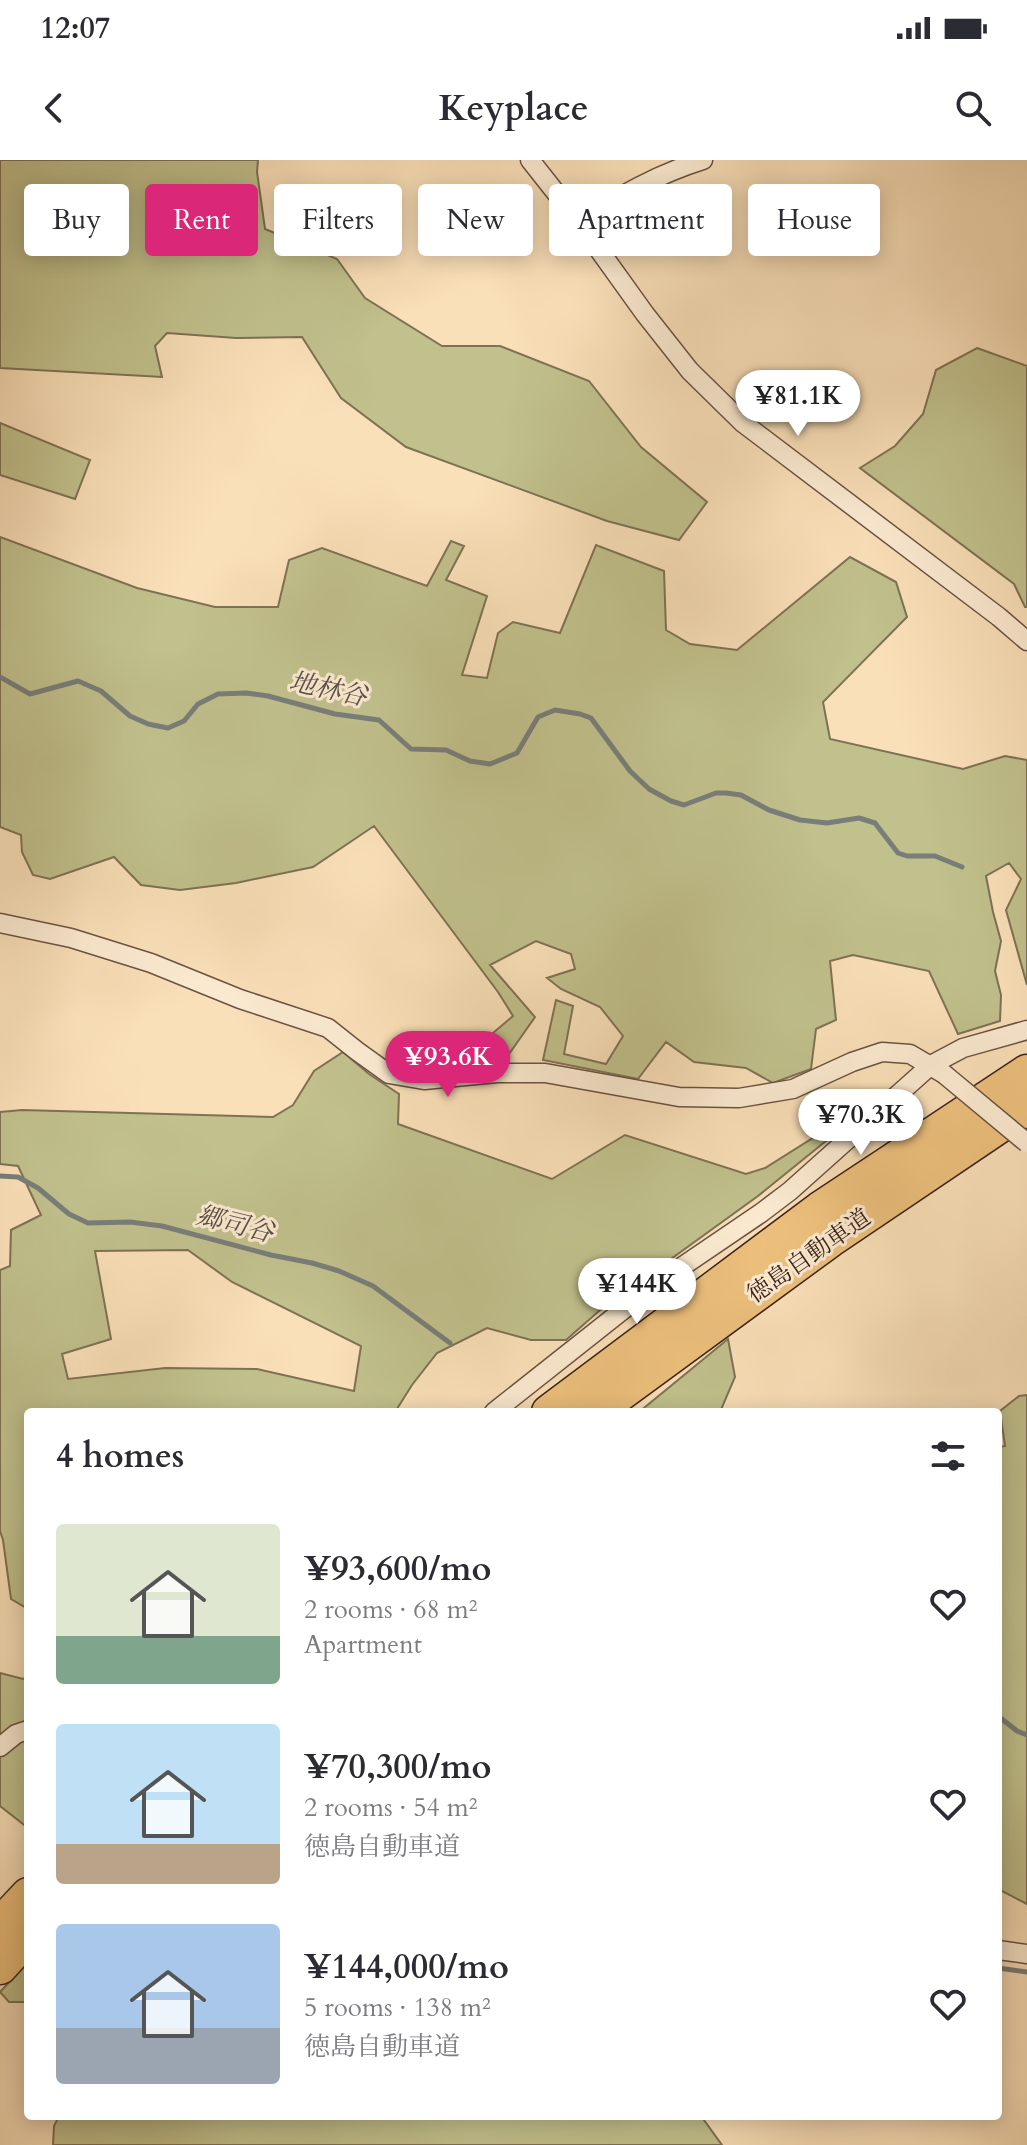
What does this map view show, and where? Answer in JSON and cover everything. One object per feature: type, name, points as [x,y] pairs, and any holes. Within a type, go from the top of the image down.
[{"type":"highway","name":"徳島自動車道","points":[[554,1408],[820,1209],[1027,1072]]},
{"type":"highway","name":"徳島自動車道","points":[[600,1408],[830,1240],[1027,1107]]},
{"type":"highway","points":[[0,1925],[24,1899]]},
{"type":"highway","points":[[0,1967],[24,1940]]},
{"type":"street","points":[[530,160],[549,184]]},
{"type":"street","points":[[644,184],[703,160]]},
{"type":"street","points":[[603,256],[690,371],[743,423],[1027,641]]},
{"type":"street","points":[[0,923],[71,938],[151,963],[240,999],[328,1028],[389,1074],[424,1080],[497,1073],[545,1073],[679,1097],[739,1098],[793,1089],[882,1052],[910,1054],[938,1070],[1027,1143]]},
{"type":"street","points":[[499,1408],[652,1287],[790,1191],[963,1048],[1027,1030]]},
{"type":"street","points":[[0,1747],[24,1731]]},
{"type":"street","points":[[1002,1951],[1027,1954]]},
{"type":"green space","points":[[0,160],[258,160],[265,229],[274,233],[274,256],[330,256],[337,259],[365,298],[442,346],[500,346],[589,381],[641,447],[707,502],[679,540],[607,521],[406,447],[341,398],[302,337],[236,338],[167,333],[155,346],[162,377],[0,368]]},
{"type":"green space","points":[[977,348],[1027,366],[1027,607],[1014,584],[860,468],[895,446],[923,414],[936,370]]},
{"type":"green space","points":[[0,423],[90,460],[75,499],[0,475]]},
{"type":"green space","points":[[0,537],[137,588],[215,607],[278,607],[289,560],[322,548],[427,586],[451,541],[464,546],[446,580],[487,596],[462,675],[487,678],[498,633],[513,622],[560,633],[596,545],[664,571],[666,630],[690,644],[737,650],[850,557],[896,582],[907,617],[823,702],[830,739],[963,769],[1005,756],[1027,760],[1027,985],[1006,910],[1021,879],[1009,863],[986,876],[1001,941],[995,971],[1001,995],[1000,1021],[958,1034],[929,971],[853,955],[830,961],[836,1020],[816,1029],[811,1069],[773,1083],[746,1068],[694,1062],[666,1042],[638,1079],[543,1060],[556,1000],[573,1006],[564,1054],[606,1064],[623,1036],[600,1007],[561,989],[547,978],[575,969],[571,954],[536,941],[490,965],[535,1017],[509,1054],[459,1062],[513,1016],[374,826],[313,867],[236,883],[180,890],[141,885],[114,857],[50,879],[33,875],[22,852],[21,835],[0,827]]},
{"type":"green space","points":[[343,1052],[399,1094],[398,1124],[552,1179],[625,1135],[746,1174],[765,1168],[889,1090],[758,1196],[599,1311],[566,1340],[531,1340],[487,1328],[437,1353],[398,1408],[24,1408],[24,1607],[11,1599],[0,1531],[0,1270],[10,1266],[11,1230],[41,1215],[18,1166],[0,1164],[0,1112],[22,1110],[273,1117],[293,1105],[314,1071]],"holes":[[[188,1250],[232,1282],[361,1346],[354,1391],[257,1369],[165,1368],[68,1379],[62,1354],[111,1339],[95,1251]]]},
{"type":"green space","points":[[728,1339],[735,1377],[722,1408],[644,1408]]},
{"type":"green space","points":[[1027,1395],[1027,1904],[1002,1891],[1002,1446],[1005,1446],[1002,1409],[1019,1396]]},
{"type":"green space","points":[[0,1673],[24,1678],[24,1825],[0,1806]]},
{"type":"green space","points":[[24,1966],[24,2002],[9,2002],[0,1992]]},
{"type":"green space","points":[[57,2120],[704,2120],[722,2145],[53,2145]]},
{"type":"waterway","name":"地林谷","points":[[0,677],[30,694],[78,681],[101,691],[130,716],[168,728],[184,721],[198,704],[218,694],[268,696],[335,714],[379,720],[411,749],[446,750],[470,761],[490,764],[517,753],[538,717],[555,710],[580,714],[591,718],[630,771],[649,789],[671,801],[684,805],[716,793],[726,793],[741,795],[769,810],[800,820],[827,823],[859,818],[875,823],[898,853],[935,856],[962,867]]},
{"type":"waterway","name":"郷司谷","points":[[0,1176],[18,1177],[38,1188],[69,1214],[88,1223],[130,1222],[162,1226],[339,1271],[373,1286],[450,1343]]},
{"type":"waterway","name":"郷司谷","points":[[1002,1719],[1027,1735]]},
{"type":"waterway","points":[[1002,1969],[1027,1972]]}]
